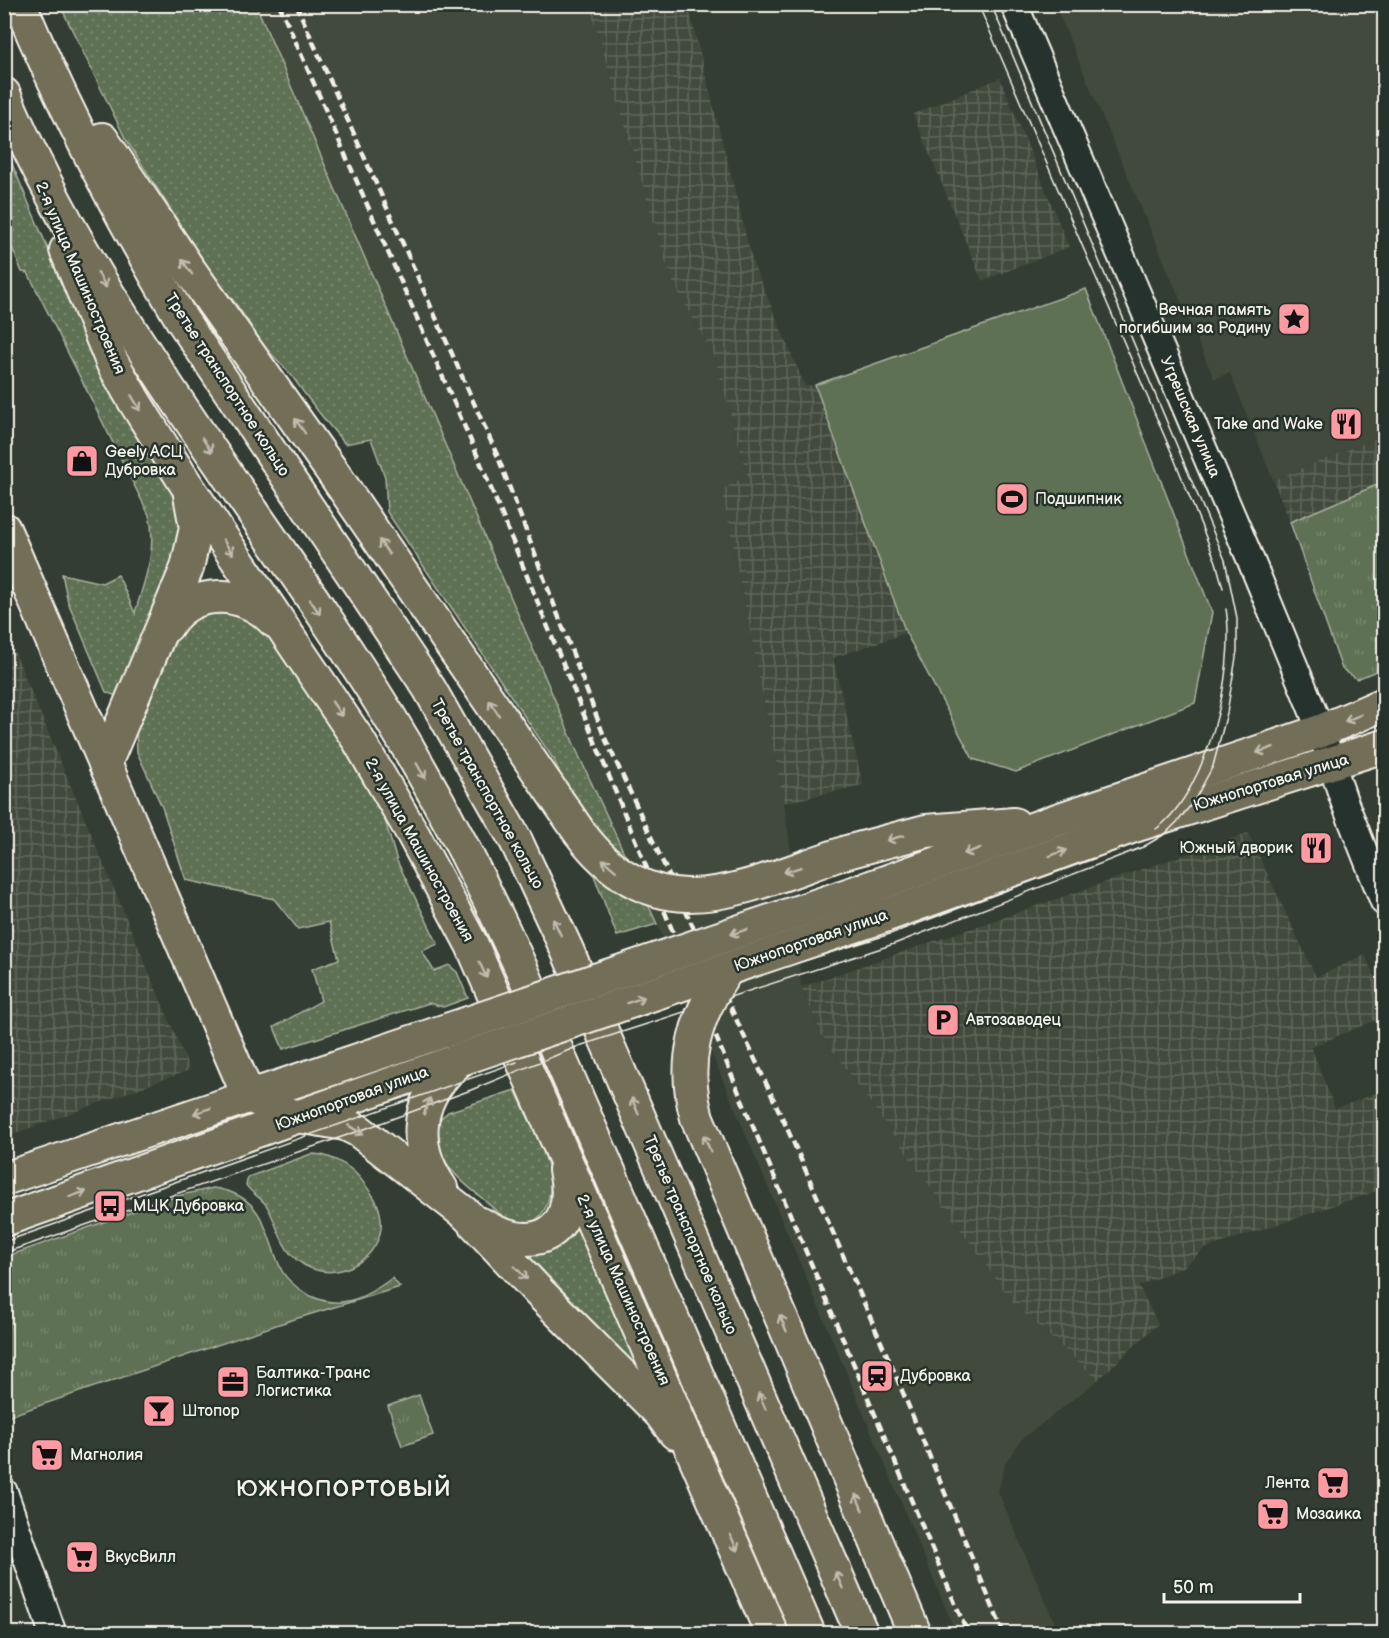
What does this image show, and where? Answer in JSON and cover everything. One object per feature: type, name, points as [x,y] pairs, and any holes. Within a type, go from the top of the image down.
[{"type":"main road","points":[[21,4],[45,49],[127,178],[334,474],[580,833],[594,852],[619,874],[653,891],[672,895],[709,896],[847,852],[926,831],[1057,820]]},
{"type":"main road","name":"Третье транспортное кольцо","points":[[21,4],[79,136],[155,274],[208,360],[429,688],[516,841],[567,950],[862,1634]]},
{"type":"main road","points":[[5,96],[67,218],[141,346],[388,715],[472,864],[527,981],[809,1634]]},
{"type":"main road","name":"2-я улица Машиностроения","points":[[5,96],[112,362],[184,481],[358,741],[414,836],[495,993],[560,1149],[711,1489],[772,1634]]},
{"type":"main road","points":[[105,764],[119,724],[157,642],[187,568],[195,537],[195,513],[184,481]]},
{"type":"main road","points":[[4,529],[248,1095],[271,1109],[300,1118],[345,1124],[359,1131],[458,1206],[510,1238],[524,1241],[541,1238],[556,1224],[567,1204],[568,1181],[560,1149]]},
{"type":"main road","points":[[157,642],[172,618],[184,606],[198,598],[212,596],[243,602],[255,607],[269,616],[287,635]]},
{"type":"main road","name":"Южнопортовая улица","points":[[4,1220],[300,1118],[461,1059],[884,916],[1384,704]]},
{"type":"main road","name":"Южнопортовая улица","points":[[4,1179],[874,886],[1057,820],[1130,811],[1332,763],[1384,746]]},
{"type":"main road","points":[[728,970],[714,989],[694,1036],[689,1076],[697,1119],[915,1634]]},
{"type":"main road","points":[[228,1046],[244,1060],[257,1065],[305,1066],[354,1060]]},
{"type":"main road","points":[[461,1059],[442,1077],[432,1093],[421,1129],[423,1159],[458,1206],[539,1292],[660,1413],[711,1489]]},
{"type":"main road","points":[[226,1143],[248,1095]]},
{"type":"street","name":"Угрешская улица","points":[[1014,4],[1215,474],[1321,731],[1346,808],[1384,902]]},
{"type":"street","points":[[4,1492],[53,1634]]},
{"type":"shaded area","points":[[256,5],[589,5],[670,277],[715,359],[747,475],[722,490],[784,803],[793,866],[801,988],[821,1034],[1012,1302],[1098,1380],[1021,1440],[1006,1462],[998,1491],[1059,1633],[956,1633],[657,924],[579,756]]},
{"type":"shaded area","points":[[589,5],[688,5],[753,263],[805,386],[815,385],[906,633],[833,658],[863,785],[784,803],[722,490],[747,475],[715,359],[670,277]]},
{"type":"shaded area","points":[[1055,5],[1384,5],[1384,435],[1273,480],[1230,373],[1214,379]]},
{"type":"shaded area","points":[[1000,78],[1069,247],[982,281],[913,114]]},
{"type":"shaded area","points":[[1384,435],[1384,482],[1290,522],[1273,480]]},
{"type":"shaded area","points":[[5,629],[190,1070],[4,1137]]},
{"type":"shaded area","points":[[1248,833],[1316,977],[1365,955],[1384,999],[1384,1017],[1311,1047],[1335,1109],[1384,1090],[1384,1175],[1379,1177],[1383,1189],[1204,1249],[1185,1266],[1139,1286],[1158,1324],[1098,1380],[1012,1302],[821,1034],[801,987]]},
{"type":"green space","points":[[60,5],[256,5],[579,756],[657,924],[617,936],[568,807],[561,776],[554,760],[387,512],[385,477],[371,439],[345,444],[291,375],[266,348],[217,282],[125,138]]},
{"type":"green space","points":[[4,145],[57,270],[183,515],[168,584],[116,696],[106,692],[68,602],[62,574],[102,583],[118,575],[135,613],[151,552],[149,515],[28,273],[22,272],[5,230]]},
{"type":"green space","name":"Подшипник","points":[[1086,289],[1212,612],[1195,703],[1016,772],[973,759],[906,633],[815,385]]},
{"type":"green space","points":[[1384,482],[1384,668],[1357,679],[1342,669],[1290,522]]},
{"type":"green space","points":[[225,610],[250,618],[278,642],[348,747],[381,807],[397,861],[438,944],[422,951],[434,971],[449,965],[457,972],[468,998],[443,1007],[429,1003],[283,1049],[274,1027],[321,1001],[312,969],[339,959],[329,922],[298,929],[274,899],[186,880],[162,807],[137,752],[136,726],[182,628],[200,613]]},
{"type":"green space","points":[[515,1090],[543,1151],[550,1180],[545,1209],[540,1216],[523,1223],[512,1221],[500,1214],[455,1174],[443,1156],[438,1133],[439,1120],[448,1112]]},
{"type":"green space","points":[[311,1154],[331,1158],[344,1164],[355,1173],[372,1194],[380,1213],[381,1230],[376,1245],[366,1257],[352,1266],[337,1271],[320,1271],[304,1265],[290,1253],[266,1205],[246,1185],[248,1177]]},
{"type":"green space","points":[[213,1188],[235,1194],[254,1208],[263,1222],[282,1271],[305,1293],[328,1302],[339,1302],[361,1297],[392,1278],[400,1287],[285,1322],[6,1417],[5,1257],[177,1196]]},
{"type":"green space","points":[[574,1209],[646,1376],[520,1247]]},
{"type":"green space","points":[[419,1395],[433,1435],[402,1446],[388,1406]]},
{"type":"tram line","points":[[978,4],[1173,456],[1216,562],[1223,588]]},
{"type":"tram line","points":[[4,1253],[359,1131],[471,1090],[579,1046],[894,944],[1143,847],[1165,834],[1179,820],[1194,801],[1213,766],[1227,713],[1237,651],[1237,618],[1225,560],[991,4]]},
{"type":"tram line","points":[[1156,829],[1174,811],[1190,787],[1204,759],[1214,728],[1227,663],[1226,609]]},
{"type":"tram line","points":[[637,1018],[714,989],[890,934],[1093,858]]},
{"type":"tram line","points":[[4,1242],[517,1062]]},
{"type":"railway","points":[[279,4],[481,464],[746,1110],[968,1634]]},
{"type":"railway","points":[[296,4],[498,457],[604,736],[787,1128],[893,1369],[1004,1634]]},
{"type":"place","name":"Вечная память погибшим за Родину","points":[[1294,319]]},
{"type":"place","name":"Take and Wake","points":[[1346,424]]},
{"type":"place","name":"Geely АСЦ Дубровка","points":[[82,461]]},
{"type":"place","name":"Подшипник","points":[[1012,499]]},
{"type":"place","name":"Южный дворик","points":[[1316,848]]},
{"type":"place","name":"Автозаводец","points":[[943,1020]]},
{"type":"place","name":"МЦК Дубровка","points":[[110,1206]]},
{"type":"place","name":"Дубровка","points":[[877,1376]]},
{"type":"place","name":"Балтика-Транс Логистика","points":[[233,1382]]},
{"type":"place","name":"Штопор","points":[[159,1411]]},
{"type":"place","name":"Магнолия","points":[[47,1455]]},
{"type":"place","name":"Лента","points":[[1333,1483]]},
{"type":"place","name":"Мозаика","points":[[1273,1514]]},
{"type":"place","name":"ВкусВилл","points":[[82,1557]]},
{"type":"district","name":"ЮЖНОПОРТОВЫЙ","points":[[344,1489]]}]
